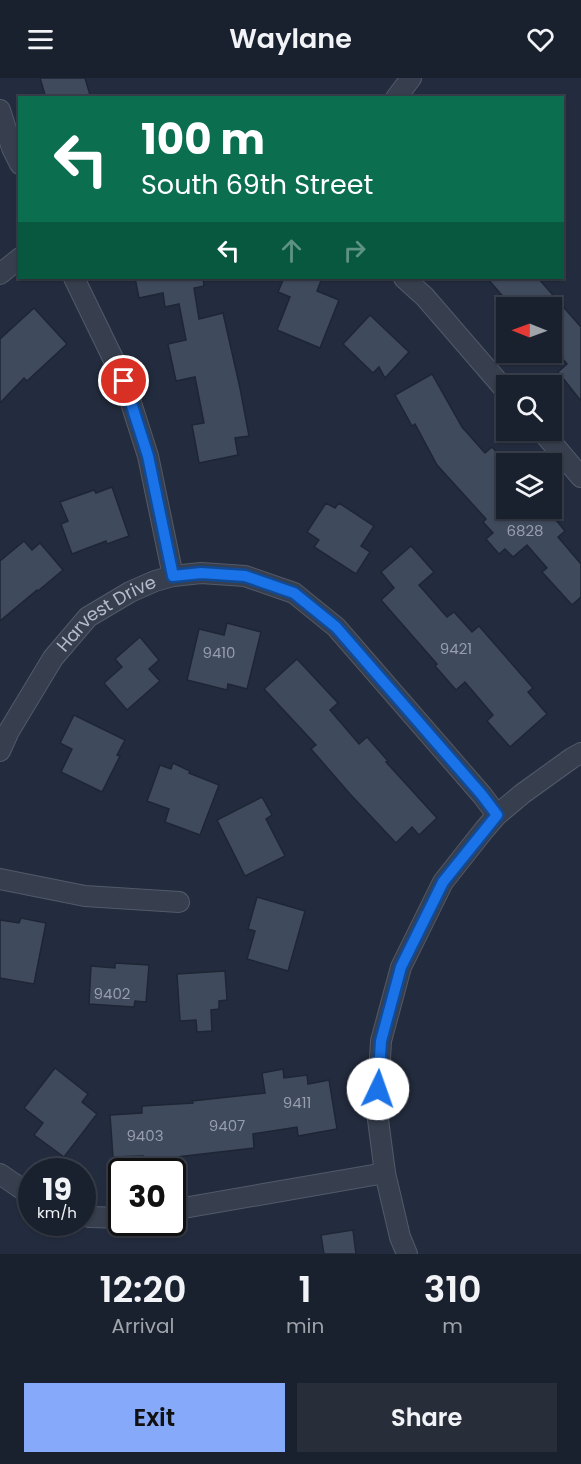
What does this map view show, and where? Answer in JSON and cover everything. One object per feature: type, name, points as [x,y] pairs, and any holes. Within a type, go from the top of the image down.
[{"type":"street","points":[[398,96],[411,78]]},
{"type":"street","points":[[0,111],[18,160]]},
{"type":"street","points":[[0,274],[18,260]]},
{"type":"street","name":"Harvest Drive","points":[[0,751],[9,731],[53,658],[88,617],[130,592],[173,576],[148,456],[124,381],[74,279]]},
{"type":"street","points":[[405,279],[425,297],[496,379]]},
{"type":"street","points":[[550,441],[581,477]]},
{"type":"street","points":[[173,576],[201,573],[245,576],[294,593],[336,627],[497,815]]},
{"type":"street","points":[[407,1254],[400,1237],[384,1173],[377,1112],[381,1041],[401,967],[443,882],[497,815],[522,794],[581,753]]},
{"type":"street","points":[[0,879],[85,896],[179,902]]},
{"type":"street","points":[[186,1208],[384,1173]]},
{"type":"street","points":[[0,1174],[18,1186]]},
{"type":"building","points":[[40,78],[85,78],[90,95],[87,96],[45,96]]},
{"type":"building","points":[[135,279],[203,279],[204,286],[194,288],[199,319],[223,313],[240,388],[249,436],[235,438],[238,455],[199,463],[192,425],[204,423],[195,377],[176,381],[168,344],[186,340],[179,304],[165,307],[163,293],[139,298]]},
{"type":"building","points":[[284,279],[322,279],[317,291],[339,300],[320,348],[277,330],[290,297],[278,292]]},
{"type":"building","points":[[488,279],[539,279],[555,297],[503,297]]},
{"type":"building","points":[[562,305],[581,327],[581,401],[558,372],[567,364],[562,358]]},
{"type":"building","points":[[34,308],[67,344],[27,381],[24,378],[0,403],[0,339]]},
{"type":"building","points":[[370,315],[409,352],[385,378],[379,367],[373,373],[343,344]]},
{"type":"building","points":[[432,374],[462,427],[485,453],[492,447],[497,453],[496,519],[555,519],[565,531],[558,537],[581,564],[581,597],[572,605],[542,572],[547,568],[527,545],[513,557],[505,549],[499,554],[486,539],[493,533],[483,522],[486,519],[437,465],[415,424],[412,426],[395,395]]},
{"type":"building","points":[[112,487],[129,536],[107,544],[106,541],[72,554],[61,524],[68,521],[60,502],[94,490],[96,493]]},
{"type":"building","points":[[326,503],[335,508],[339,503],[374,526],[361,546],[370,552],[356,574],[314,547],[319,540],[307,532]]},
{"type":"building","points":[[24,541],[32,550],[40,543],[63,570],[0,621],[0,561]]},
{"type":"building","points":[[411,546],[434,572],[419,585],[447,617],[454,612],[472,632],[479,626],[533,688],[528,692],[547,714],[510,747],[487,721],[493,715],[465,682],[456,690],[435,666],[437,664],[381,600],[394,588],[381,572]]},
{"type":"building","points":[[227,623],[261,632],[247,689],[228,684],[227,690],[187,680],[199,629],[224,635]]},
{"type":"building","points":[[140,637],[159,660],[149,669],[160,681],[127,710],[104,683],[122,667],[115,659]]},
{"type":"building","points":[[297,659],[338,703],[330,710],[359,744],[367,737],[388,761],[386,762],[437,818],[419,835],[412,827],[396,843],[311,749],[316,745],[264,689]]},
{"type":"building","points":[[74,715],[125,740],[117,755],[120,756],[102,792],[61,772],[72,749],[60,743]]},
{"type":"building","points":[[173,763],[190,771],[189,773],[219,785],[200,835],[165,822],[169,809],[147,801],[160,765],[171,769]]},
{"type":"building","points":[[262,797],[272,815],[266,819],[285,856],[245,876],[217,820]]},
{"type":"building","points":[[257,897],[305,911],[288,971],[247,959],[255,931],[248,929]]},
{"type":"building","points":[[21,918],[46,923],[34,984],[0,978],[0,920],[19,923]]},
{"type":"building","points":[[115,963],[149,965],[146,1002],[135,1001],[134,1007],[89,1004],[91,966],[115,968]]},
{"type":"building","points":[[225,971],[227,1000],[219,1001],[219,1009],[211,1010],[212,1031],[197,1032],[196,1020],[180,1021],[177,974]]},
{"type":"building","points":[[55,1068],[88,1094],[82,1102],[97,1114],[64,1157],[34,1135],[43,1123],[24,1108]]},
{"type":"building","points":[[283,1069],[284,1078],[307,1075],[308,1084],[329,1080],[337,1129],[298,1136],[297,1127],[253,1134],[254,1148],[177,1158],[113,1157],[110,1115],[142,1113],[142,1106],[193,1103],[192,1101],[265,1093],[262,1073]]},
{"type":"building","points":[[353,1230],[356,1254],[324,1254],[321,1235]]},
{"type":"route","points":[[124,381],[148,456],[173,576],[201,573],[245,576],[294,593],[336,627],[497,815],[443,882],[401,967],[381,1041],[378,1089]]}]
